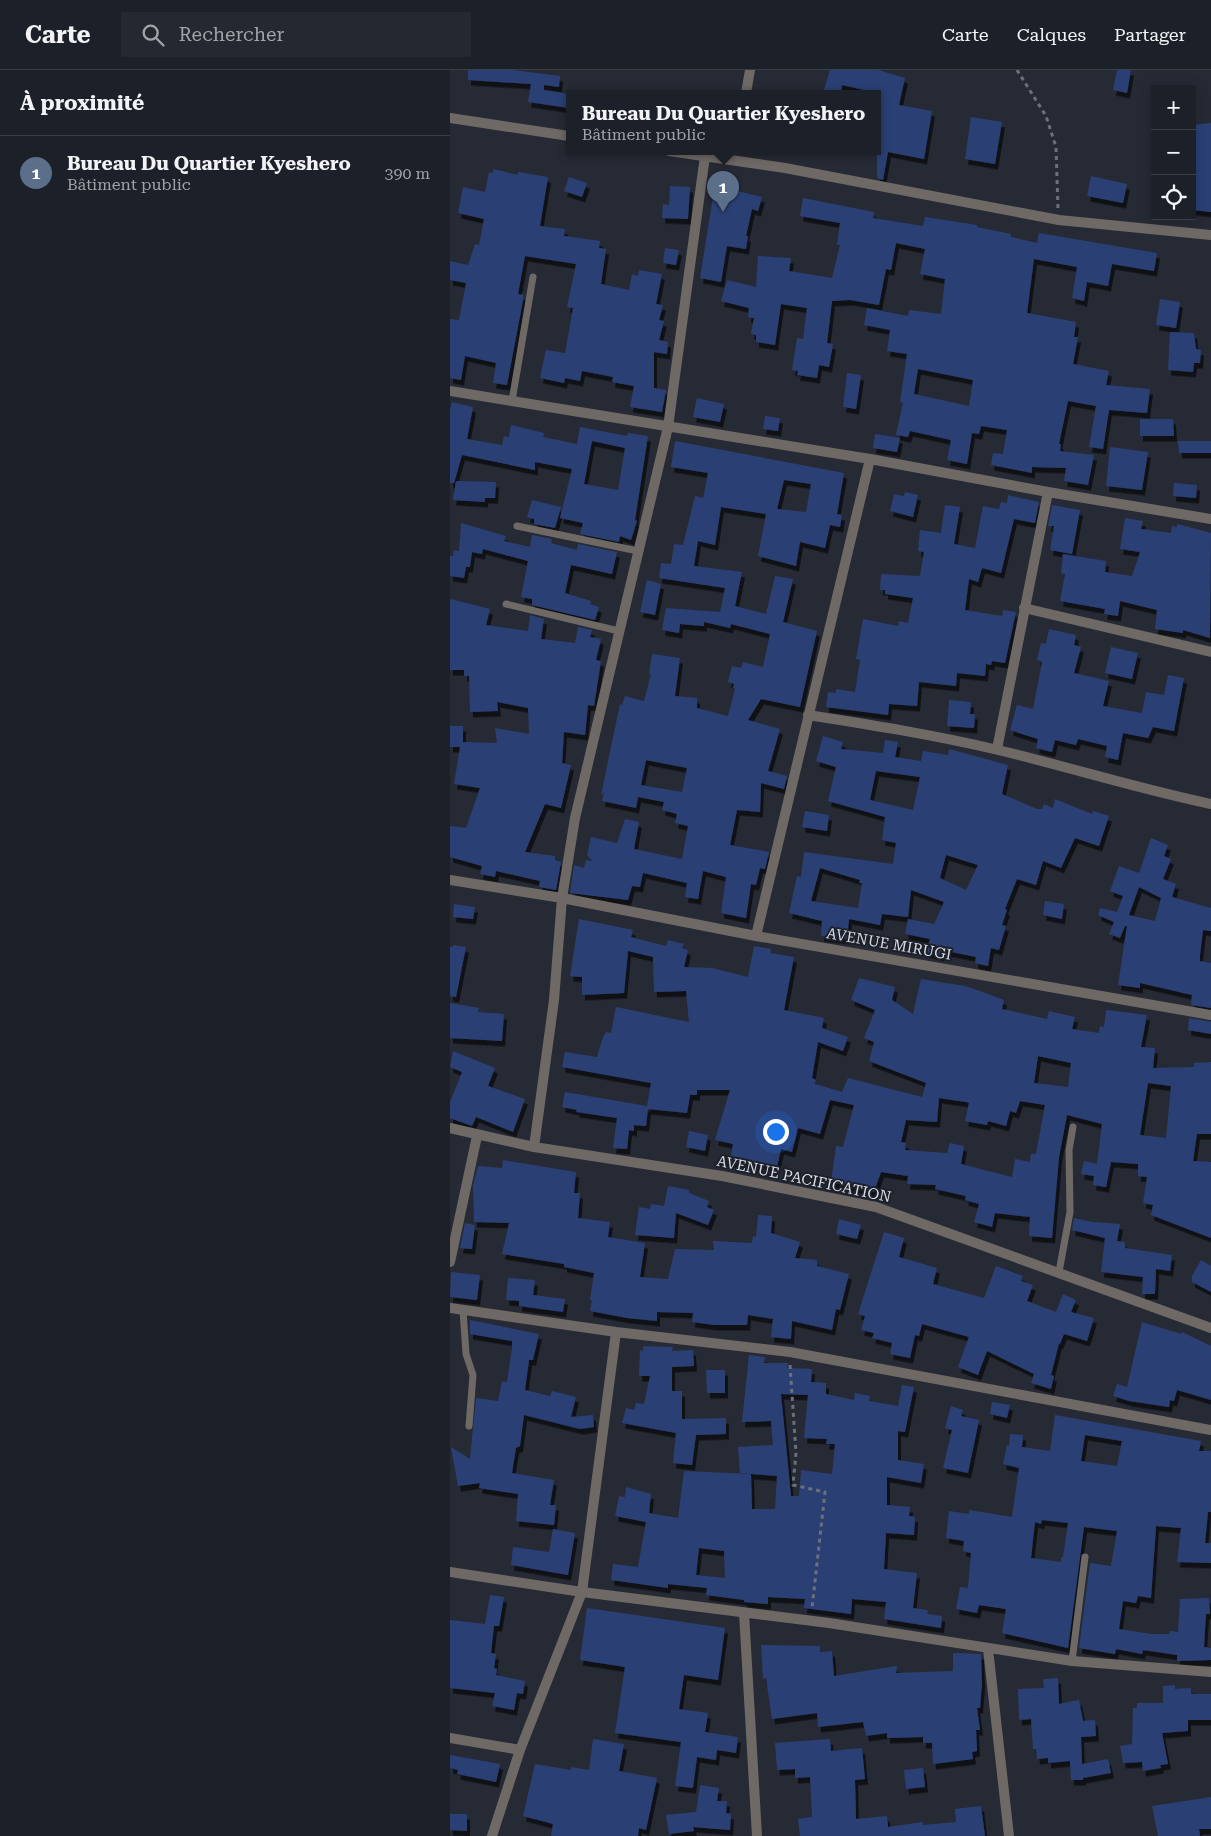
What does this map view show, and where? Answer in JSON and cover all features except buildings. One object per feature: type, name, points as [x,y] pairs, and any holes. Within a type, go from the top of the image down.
[{"type":"street","points":[[747,90],[750,70]]},
{"type":"street","points":[[450,118],[566,136]]},
{"type":"street","points":[[698,155],[733,155],[1059,220],[1211,235]]},
{"type":"street","points":[[534,1147],[554,1000],[562,898],[575,818],[668,427],[705,156]]},
{"type":"street","points":[[450,391],[870,459],[1048,492],[1211,518]]},
{"type":"street","points":[[756,936],[870,459]]},
{"type":"street","points":[[996,750],[1048,492]]},
{"type":"street","points":[[1024,608],[1211,652]]},
{"type":"street","points":[[808,715],[914,732],[996,750],[1164,794],[1211,804]]},
{"type":"street","name":"AVENUE MIRUGI","points":[[450,880],[562,898],[756,936],[1211,1014]]},
{"type":"street","name":"AVENUE PACIFICATION","points":[[450,1128],[477,1136],[534,1147],[722,1176],[876,1207],[1211,1328]]},
{"type":"street","points":[[450,1262],[477,1136]]},
{"type":"street","points":[[450,1308],[616,1332],[790,1352],[1211,1430]]},
{"type":"street","points":[[492,1836],[520,1750],[582,1592],[616,1332]]},
{"type":"street","points":[[450,1572],[582,1592],[812,1621],[1072,1661],[1211,1672]]},
{"type":"street","points":[[744,1613],[758,1836]]},
{"type":"street","points":[[988,1649],[1009,1836]]},
{"type":"street","points":[[450,1738],[520,1750]]},
{"type":"lane","points":[[512,401],[533,277]]},
{"type":"lane","points":[[518,526],[638,551]]},
{"type":"lane","points":[[506,604],[619,632]]},
{"type":"lane","points":[[1059,1272],[1070,1212],[1069,1150],[1073,1127]]},
{"type":"lane","points":[[463,1310],[466,1354],[473,1375],[469,1426]]},
{"type":"lane","points":[[1072,1661],[1085,1557]]},
{"type":"path","points":[[1017,70],[1046,116],[1056,147],[1059,220]]},
{"type":"path","points":[[790,1352],[796,1452],[792,1485],[825,1492],[812,1621]]},
{"type":"place","name":"Bureau Du Quartier Kyeshero","points":[[723,212]]}]
